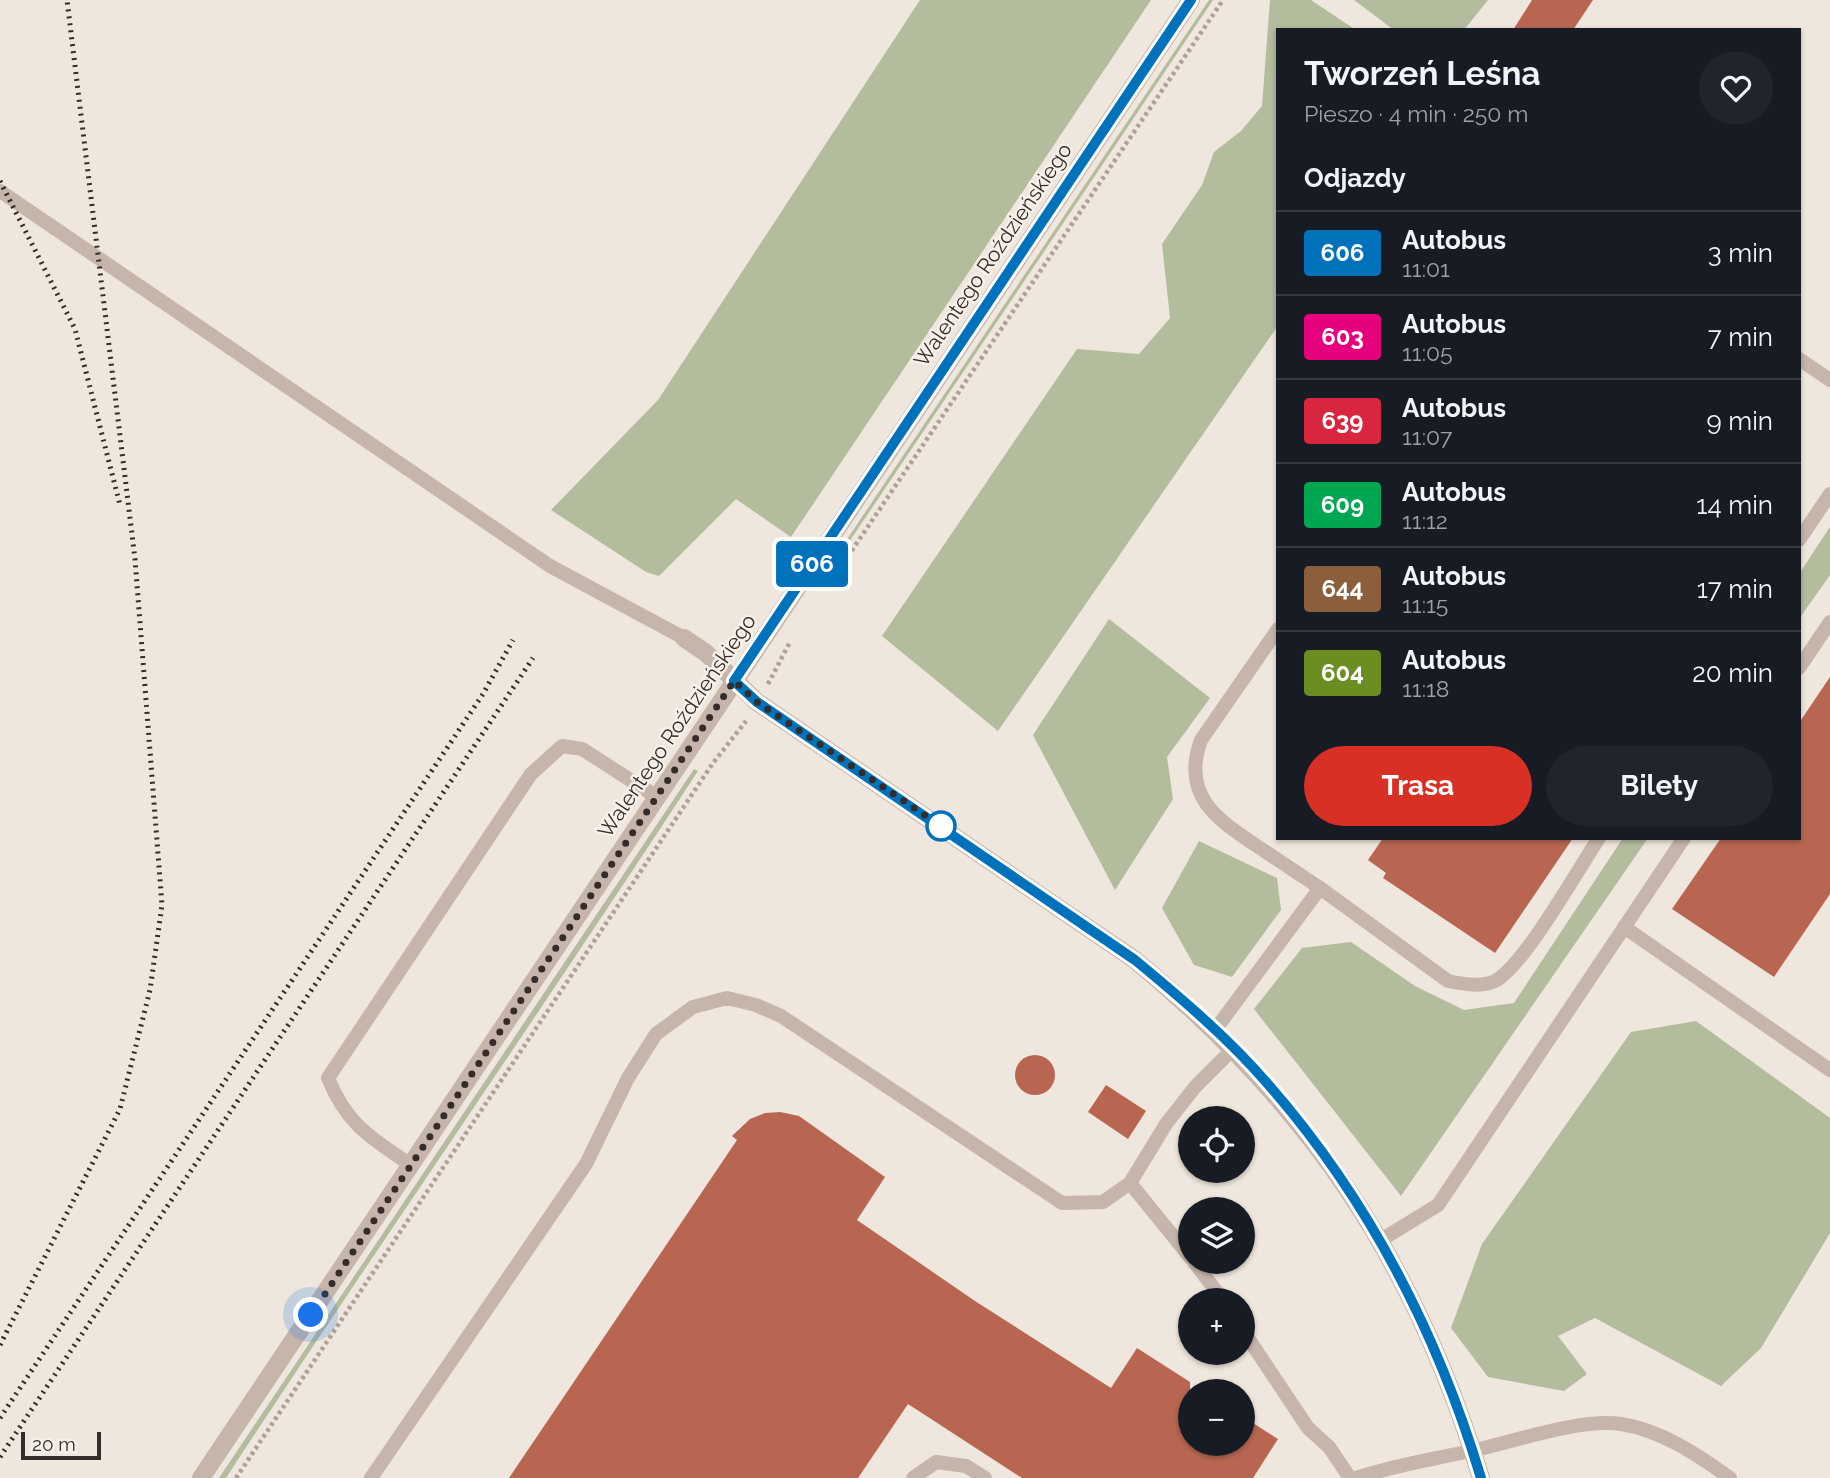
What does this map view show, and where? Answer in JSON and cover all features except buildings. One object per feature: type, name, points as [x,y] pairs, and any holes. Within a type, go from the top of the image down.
[{"type":"street","name":"Walentego Roździeńskiego","points":[[201,1478],[1192,0]]},
{"type":"street","points":[[684,638],[706,653],[757,702],[1086,924],[1135,960],[1234,1048],[1298,1121],[1381,1240],[1440,1358],[1481,1478]]},
{"type":"lane","points":[[0,191],[550,566],[684,638]]},
{"type":"lane","points":[[1801,360],[1830,380]]},
{"type":"lane","points":[[1801,537],[1830,494]]},
{"type":"lane","points":[[1801,665],[1830,622]]},
{"type":"lane","points":[[1276,632],[1201,740],[1194,760],[1197,785],[1205,804],[1219,821],[1320,888],[1448,981],[1468,985],[1495,981],[1515,964],[1598,840]]},
{"type":"lane","points":[[411,1166],[350,1120],[338,1104],[328,1078],[523,785],[562,746],[582,749],[657,797]]},
{"type":"lane","points":[[1381,1240],[1438,1205],[1683,840]]},
{"type":"lane","points":[[1215,1030],[1320,888]]},
{"type":"lane","points":[[1624,927],[1830,1070]]},
{"type":"lane","points":[[371,1478],[586,1164],[628,1078],[656,1034],[693,1007],[727,998],[756,1005],[781,1016],[1062,1203],[1103,1202],[1130,1183],[1166,1124],[1195,1087],[1234,1048]]},
{"type":"lane","points":[[1130,1183],[1178,1242]]},
{"type":"lane","points":[[1203,1274],[1214,1288]]},
{"type":"lane","points":[[1255,1348],[1308,1428],[1329,1447],[1350,1478]]},
{"type":"lane","points":[[1356,1478],[1394,1465],[1541,1434],[1619,1423],[1648,1429],[1701,1457],[1730,1478]]},
{"type":"lane","points":[[913,1478],[936,1462],[967,1466],[985,1478]]},
{"type":"path","points":[[831,581],[1223,0]]},
{"type":"path","points":[[774,675],[792,638]]},
{"type":"path","points":[[236,1478],[705,776],[741,731]]},
{"type":"green space","points":[[920,0],[1151,0],[791,537],[736,499],[659,576],[646,572],[551,510],[658,400]]},
{"type":"green space","points":[[1209,0],[1213,0],[843,551],[813,590]]},
{"type":"green space","points":[[1270,0],[1311,0],[1353,28],[1276,28],[1276,328],[998,731],[882,636],[1077,349],[1139,354],[1170,318],[1162,244],[1202,185],[1214,152],[1241,131],[1262,106]]},
{"type":"green space","points":[[1354,0],[1488,0],[1466,28],[1391,28]]},
{"type":"green space","points":[[1830,527],[1830,575],[1801,616],[1801,571]]},
{"type":"green space","points":[[1109,619],[1210,698],[1167,757],[1173,799],[1115,890],[1033,735]]},
{"type":"green space","points":[[694,769],[698,771],[640,860],[226,1478],[219,1478]]},
{"type":"green space","points":[[1622,840],[1647,840],[1401,1196],[1254,1009],[1302,948],[1351,942],[1415,986],[1464,1010],[1514,1003]]},
{"type":"green space","points":[[1199,841],[1277,878],[1281,910],[1232,977],[1194,965],[1162,908]]},
{"type":"green space","points":[[1696,1021],[1830,1118],[1830,1233],[1761,1348],[1721,1386],[1595,1318],[1558,1336],[1587,1374],[1564,1391],[1488,1377],[1451,1328],[1482,1244],[1631,1032]]},
{"type":"railway","points":[[0,1345],[120,1109],[150,990],[162,905],[135,559],[67,0]]},
{"type":"railway","points":[[0,181],[75,329],[120,505]]},
{"type":"railway","points":[[0,1418],[483,694],[513,640]]},
{"type":"railway","points":[[0,1457],[533,658]]},
{"type":"bus line","name":"606","points":[[1191,0],[734,681],[757,702],[1076,917],[1135,960],[1181,998],[1268,1083],[1356,1200],[1399,1272],[1440,1358],[1481,1478]]},
{"type":"route","points":[[311,1315],[734,681],[757,702],[941,826]]}]
